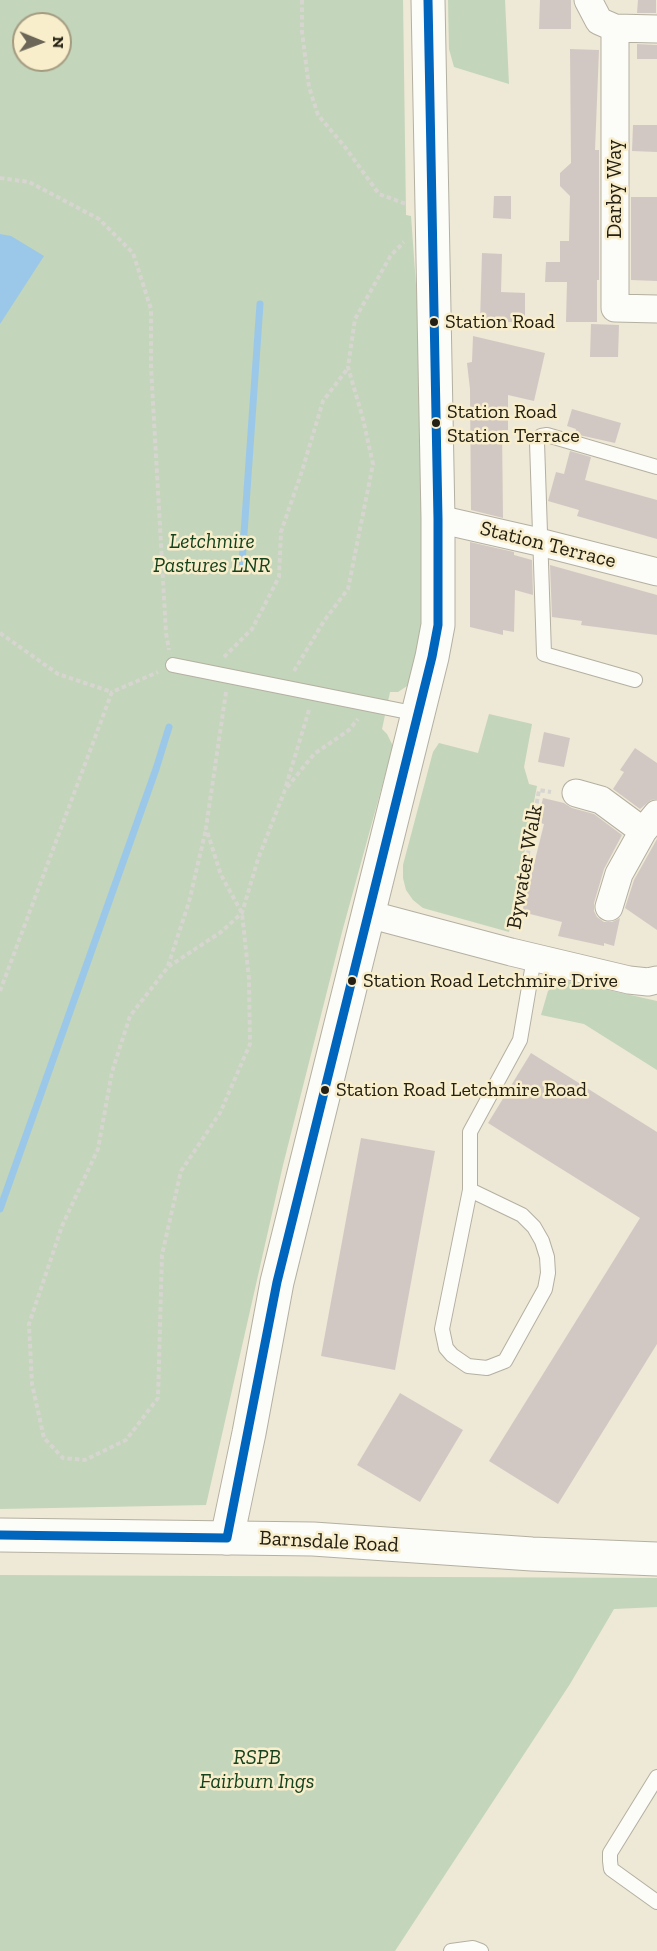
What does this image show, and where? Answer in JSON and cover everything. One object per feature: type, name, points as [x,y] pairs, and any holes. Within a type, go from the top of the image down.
[{"type":"street","points":[[227,1538],[277,1282],[438,626],[428,0]]},
{"type":"street","points":[[588,0],[599,21],[615,28],[657,29]]},
{"type":"street","name":"Darby Way","points":[[615,28],[615,308],[657,309]]},
{"type":"street","name":"Station Terrace","points":[[438,519],[657,572]]},
{"type":"street","name":"Bywater Walk","points":[[576,793],[601,800],[650,822]]},
{"type":"street","points":[[609,907],[619,874],[650,822]]},
{"type":"street","points":[[368,914],[522,955],[629,980],[648,982],[657,980]]},
{"type":"street","name":"Barnsdale Road","points":[[0,1535],[313,1539],[532,1554],[657,1559]]},
{"type":"lane","points":[[635,680],[544,654],[537,442],[543,435],[549,435],[657,467]]},
{"type":"lane","points":[[173,665],[418,714]]},
{"type":"lane","points":[[470,1190],[522,1215],[534,1227],[547,1257],[548,1273],[545,1289],[505,1361],[487,1368],[468,1366],[452,1355],[446,1348],[442,1329],[470,1190],[470,1132],[520,1040],[522,955]]},
{"type":"lane","points":[[657,1777],[610,1853],[611,1869],[657,1902]]},
{"type":"lane","points":[[451,1951],[473,1948],[481,1951]]},
{"type":"path","points":[[286,688],[324,621],[348,589],[373,464],[348,368],[355,319],[391,255],[432,214],[379,195],[345,147],[318,115],[309,87],[302,32],[302,0]]},
{"type":"path","points":[[0,178],[29,182],[99,219],[134,253],[151,309],[151,367],[165,622],[173,665],[112,692],[58,674],[0,633]]},
{"type":"path","points":[[198,670],[225,657],[252,629],[279,577],[281,532],[323,401],[348,368]]},
{"type":"path","points":[[168,967],[189,902],[206,828],[228,676]]},
{"type":"path","points":[[0,991],[112,692]]},
{"type":"path","points":[[242,913],[221,932],[168,967],[130,1016],[112,1072],[98,1149],[62,1226],[29,1324],[32,1384],[44,1438],[63,1458],[85,1460],[126,1440],[158,1398],[162,1255],[181,1171],[220,1113],[250,1044],[249,979],[242,913],[258,859],[285,790],[314,694]]},
{"type":"path","points":[[285,790],[314,754],[349,730],[370,705]]},
{"type":"path","name":"Bywater Walk","points":[[522,955],[539,790],[562,794],[576,793]]},
{"type":"path","points":[[206,828],[221,875],[242,913]]},
{"type":"green space","name":"Letchmire Pastures LNR","points":[[0,0],[403,0],[406,215],[411,216],[417,299],[425,609],[416,659],[407,686],[398,692],[390,692],[382,729],[393,746],[342,932],[283,1165],[206,1505],[0,1509]]},
{"type":"green space","points":[[448,0],[505,0],[509,84],[454,67],[449,49]]},
{"type":"green space","points":[[489,714],[532,724],[524,767],[529,784],[537,786],[509,932],[423,908],[406,890],[403,878],[403,865],[433,752],[439,743],[478,753]]},
{"type":"green space","points":[[564,980],[657,1001],[657,1070],[584,1024],[541,1015],[548,991],[557,982]]},
{"type":"green space","name":"RSPB Fairburn Ings","points":[[0,1575],[657,1578],[657,1607],[614,1609],[570,1684],[395,1951],[0,1951]]},
{"type":"water","points":[[0,234],[11,236],[44,256],[0,324]]},
{"type":"building","points":[[540,0],[571,0],[571,29],[539,29]]},
{"type":"building","points":[[638,0],[656,0],[656,13],[637,13]]},
{"type":"building","points":[[637,44],[657,45],[657,59],[637,59]]},
{"type":"building","points":[[570,49],[599,50],[595,150],[599,150],[597,322],[566,322],[567,282],[545,282],[546,262],[560,262],[560,241],[569,241],[570,196],[560,186],[560,173],[571,163]]},
{"type":"building","points":[[633,125],[657,125],[657,152],[632,151]]},
{"type":"building","points":[[494,196],[511,196],[511,219],[493,218]]},
{"type":"building","points":[[631,197],[657,197],[657,281],[631,280]]},
{"type":"building","points":[[482,253],[502,254],[501,292],[525,293],[525,322],[480,322]]},
{"type":"building","points":[[591,324],[619,325],[618,357],[590,357]]},
{"type":"building","points":[[473,336],[545,353],[534,401],[508,395],[508,430],[502,430],[503,518],[471,510],[470,389],[467,363],[472,362]]},
{"type":"building","points":[[572,409],[621,423],[615,443],[575,434],[576,429],[567,426]]},
{"type":"building","points":[[570,451],[591,457],[585,480],[657,500],[657,539],[577,516],[579,510],[548,501],[556,472],[564,474]]},
{"type":"building","points":[[470,542],[514,552],[514,555],[532,560],[533,595],[515,590],[514,632],[503,630],[503,635],[470,627]]},
{"type":"building","points":[[550,565],[657,595],[657,635],[581,625],[582,621],[552,617]]},
{"type":"building","points":[[544,732],[570,738],[564,767],[538,762]]},
{"type":"building","points":[[635,748],[657,763],[657,799],[651,800],[640,809],[613,789],[624,772],[620,770]]},
{"type":"building","points":[[543,798],[594,814],[622,835],[604,869],[594,903],[597,917],[604,922],[612,922],[620,918],[614,946],[558,936],[562,922],[522,912],[544,824],[537,822]]},
{"type":"building","points":[[657,839],[657,930],[625,908],[634,880]]},
{"type":"building","points":[[531,1053],[657,1132],[657,1344],[558,1504],[489,1461],[640,1218],[488,1123]]},
{"type":"building","points":[[361,1138],[435,1151],[395,1370],[321,1356]]},
{"type":"building","points":[[400,1393],[463,1430],[420,1502],[357,1465]]},
{"type":"waterway","points":[[242,562],[260,304]]},
{"type":"waterway","points":[[0,1209],[169,727]]},
{"type":"transit line","points":[[227,1538],[277,1282],[438,625],[428,0]]},
{"type":"transit line","points":[[0,1535],[227,1538]]},
{"type":"place","name":"Station Road","points":[[434,322]]},
{"type":"place","name":"Station Road Station Terrace","points":[[436,423]]},
{"type":"place","name":"Station Road Letchmire Drive","points":[[352,981]]},
{"type":"place","name":"Station Road Letchmire Road","points":[[325,1090]]}]
